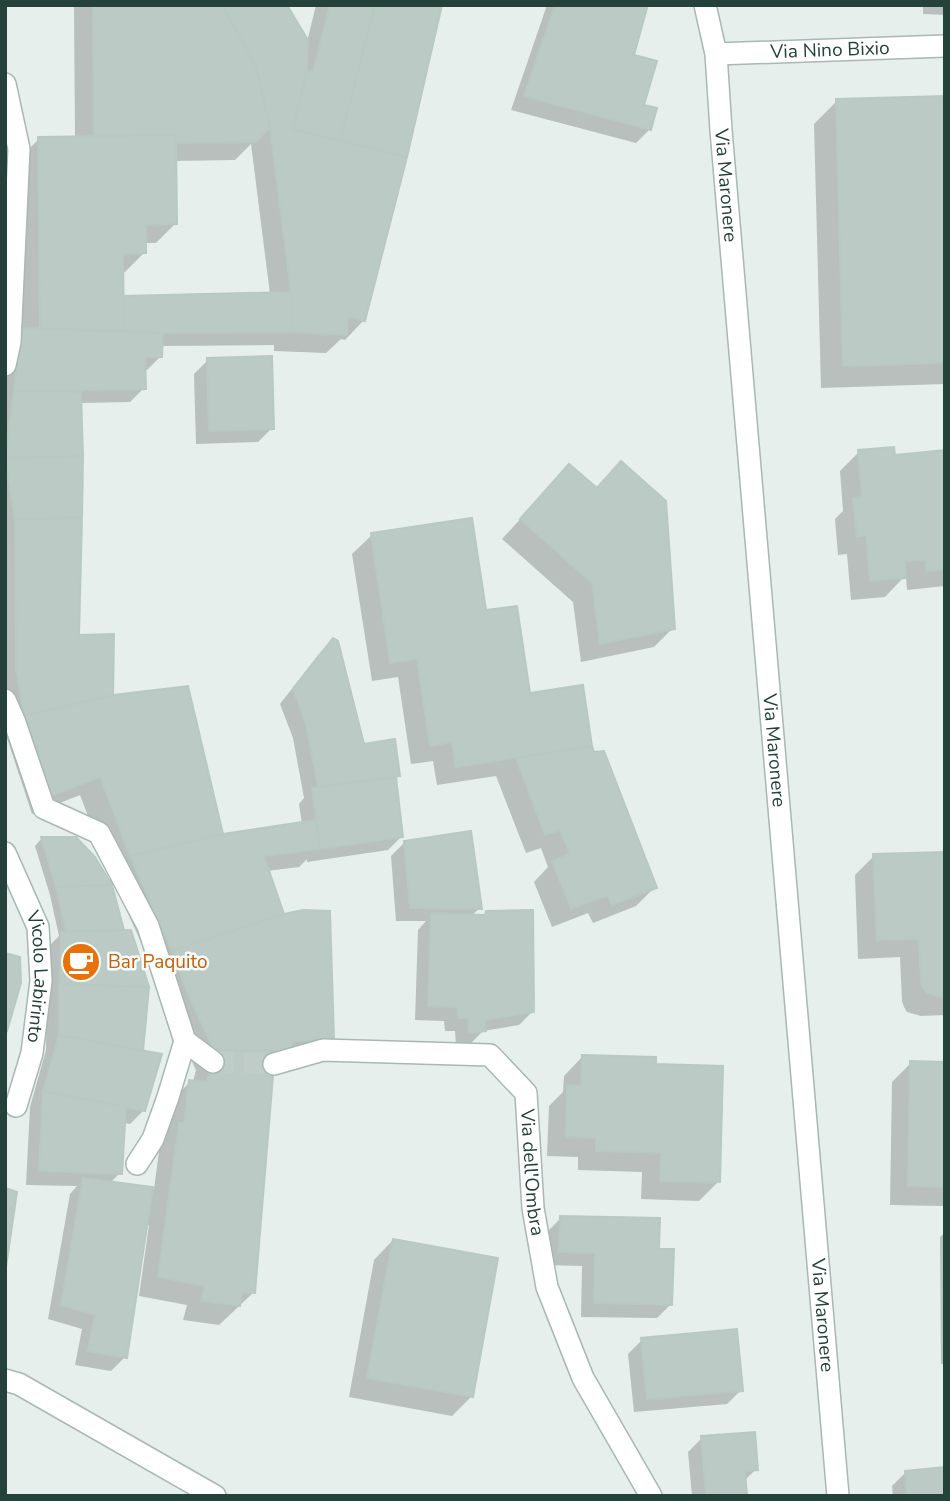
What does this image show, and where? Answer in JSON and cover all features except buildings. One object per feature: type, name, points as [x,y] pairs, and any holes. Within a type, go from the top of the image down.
[{"type":"street","name":"Via Maronere","points":[[705,5],[716,54],[838,1496]]},
{"type":"street","name":"Via Nino Bixio","points":[[716,54],[945,46]]},
{"type":"street","points":[[5,84],[19,149],[10,342],[5,365]]},
{"type":"street","points":[[5,700],[44,807],[99,833],[124,879],[148,926],[185,1041],[153,1139],[137,1164]]},
{"type":"street","name":"Vicolo Labirinto","points":[[5,853],[38,927],[41,981],[32,1054],[11,1098]]},
{"type":"street","points":[[185,1041],[213,1062]]},
{"type":"street","name":"Via dell'Ombra","points":[[274,1064],[323,1050],[490,1055],[526,1093],[533,1208],[547,1287],[583,1378],[651,1496]]},
{"type":"street","points":[[10,1388],[215,1496]]},
{"type":"tunnel","points":[[213,1062],[274,1064]]},
{"type":"place","name":"Bar Paquito","points":[[81,962]]}]
